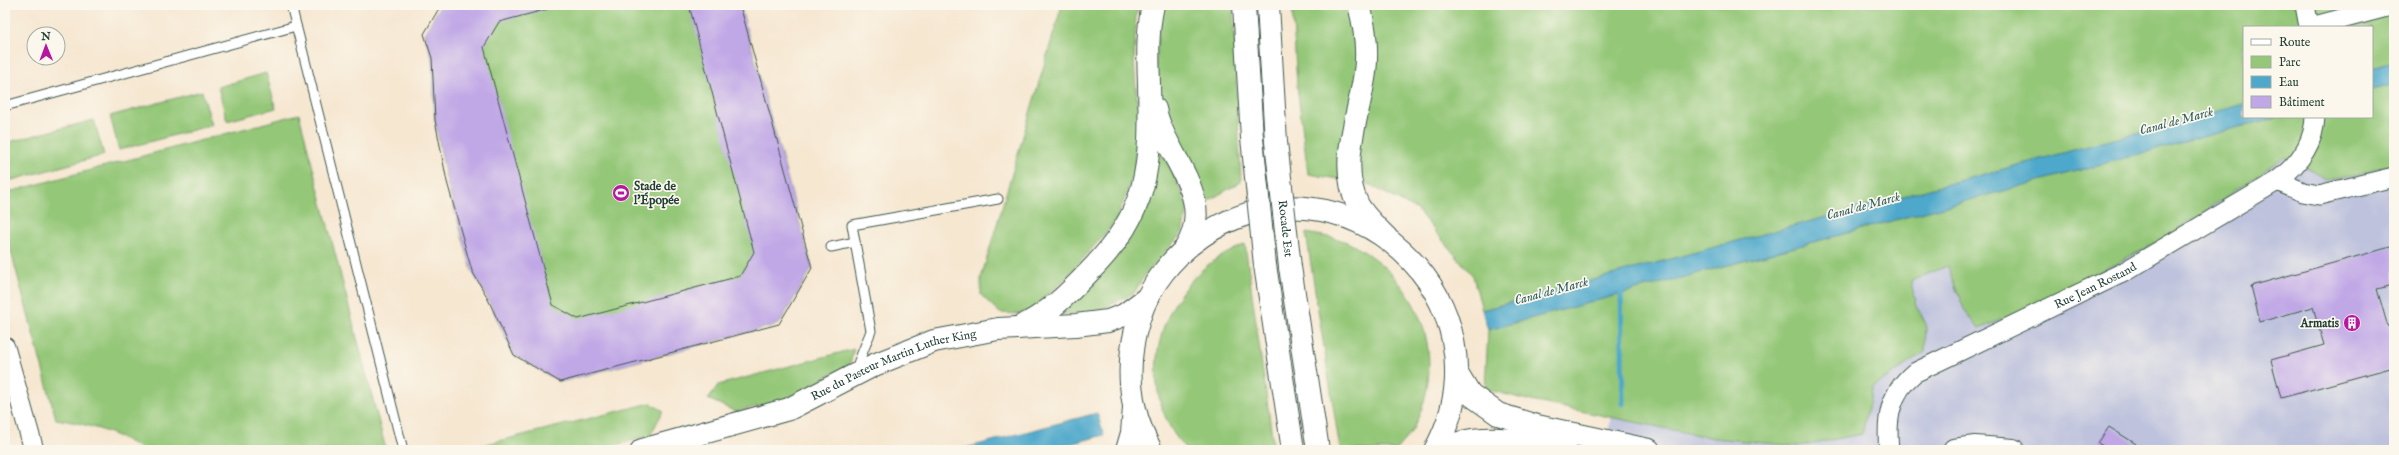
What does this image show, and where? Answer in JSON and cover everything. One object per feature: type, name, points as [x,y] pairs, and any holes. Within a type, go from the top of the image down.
[{"type":"main road","points":[[1018,328],[1055,307],[1107,254],[1128,224],[1138,205],[1146,172],[1149,138],[1147,40],[1153,5]]},
{"type":"main road","name":"Rocade Est","points":[[1244,5],[1252,138],[1265,265],[1293,450]]},
{"type":"main road","name":"Rocade Est","points":[[1268,5],[1276,142],[1290,267],[1318,450]]},
{"type":"main road","points":[[1359,5],[1364,31],[1365,70],[1351,142],[1350,171],[1358,204],[1366,216],[1418,267],[1435,292],[1451,332],[1456,371],[1452,409],[1435,450]]},
{"type":"main road","points":[[1149,82],[1161,128],[1187,179],[1195,204],[1194,231],[1185,249]]},
{"type":"main road","points":[[1151,450],[1134,408],[1130,385],[1130,357],[1136,327],[1147,298],[1164,272],[1185,249],[1224,224],[1252,213],[1283,208],[1329,212],[1359,222],[1386,237]]},
{"type":"main road","name":"Rue du Pasteur Martin Luther King","points":[[642,450],[771,416],[804,402],[853,375],[895,355],[934,342],[976,332],[1076,325],[1108,321],[1124,315],[1147,298]]},
{"type":"main road","points":[[1456,371],[1470,394],[1498,414],[1552,430],[1649,450]]},
{"type":"main road","points":[[1127,450],[1133,428],[1134,408]]},
{"type":"main road","points":[[1441,450],[1463,442],[1484,439],[1504,439],[1566,450]]},
{"type":"main road","points":[[1954,450],[1980,447],[2013,450]]},
{"type":"street","points":[[2304,5],[2310,26]]},
{"type":"street","points":[[2314,26],[2394,5]]},
{"type":"street","name":"Rue Jean Rostand","points":[[1889,450],[1889,411],[1897,391],[1914,374],[2124,272],[2276,181],[2292,169],[2305,153],[2313,133],[2315,118]]},
{"type":"street","points":[[2276,181],[2303,192],[2319,195],[2394,177]]},
{"type":"street","points":[[5,346],[34,450]]},
{"type":"lane","points":[[291,5],[403,450]]},
{"type":"lane","points":[[5,106],[296,26]]},
{"type":"lane","points":[[853,375],[871,331],[852,225],[998,199]]},
{"type":"lane","points":[[831,247],[855,242]]},
{"type":"shaded area","points":[[2285,157],[2316,172],[2326,180],[2357,175],[2394,164],[2394,450],[1605,450],[1611,416],[1713,438],[1798,446],[1862,434],[1873,387],[1925,352],[1926,324],[1915,303],[1911,281],[1947,266],[1964,308],[2162,240]]},
{"type":"green space","name":"Stade de l'Épopée","points":[[441,5],[740,5],[812,268],[779,324],[560,382],[514,355],[486,295],[472,271],[447,182],[435,120],[432,58],[424,34]]},
{"type":"green space","points":[[1062,5],[1139,5],[1136,14],[1134,62],[1138,111],[1134,174],[1116,221],[1068,276],[1034,308],[1019,314],[1000,313],[981,295],[981,278]]},
{"type":"green space","points":[[1161,5],[1233,5],[1241,182],[1206,202],[1163,118],[1155,72]]},
{"type":"green space","points":[[1292,5],[2394,5],[2394,62],[2373,68],[2373,26],[2243,26],[2243,104],[1482,310],[1473,276],[1417,210],[1368,184],[1308,174],[1297,85]]},
{"type":"green space","points":[[266,73],[276,108],[227,121],[218,87]]},
{"type":"green space","points":[[2394,83],[2394,164],[2357,175],[2326,180],[2316,172],[2285,157],[2162,240],[2024,310],[1979,329],[1964,309],[1947,266],[1911,281],[1915,303],[1926,324],[1925,352],[1873,387],[1862,434],[1798,446],[1713,438],[1531,401],[1485,389],[1488,330],[2272,118],[2373,118],[2373,89]]},
{"type":"green space","points":[[202,91],[212,125],[119,150],[110,116]]},
{"type":"green space","points":[[299,114],[386,450],[143,450],[122,438],[101,430],[79,423],[56,419],[5,229],[5,193]]},
{"type":"green space","points":[[94,120],[104,155],[5,182],[5,143]]},
{"type":"green space","points":[[1155,145],[1166,157],[1188,208],[1182,233],[1143,278],[1134,293],[1100,310],[1089,313],[1062,314],[1099,271]]},
{"type":"green space","points":[[1306,233],[1335,238],[1346,242],[1375,259],[1395,278],[1411,299],[1422,323],[1428,348],[1429,375],[1424,402],[1413,429],[1396,450],[1340,450]]},
{"type":"green space","points":[[1245,244],[1274,450],[1187,450],[1171,428],[1161,404],[1157,378],[1158,352],[1164,326],[1176,302],[1192,280],[1212,262]]},
{"type":"green space","points":[[854,349],[850,364],[788,398],[736,412],[708,399],[718,385]]},
{"type":"green space","points":[[651,403],[663,411],[650,436],[596,450],[463,450]]},
{"type":"water","points":[[2394,62],[2394,83],[2373,89],[2373,68]]},
{"type":"water","points":[[2243,104],[2243,118],[2272,118],[1488,330],[1482,310]]},
{"type":"water","points":[[1097,413],[1104,435],[1047,450],[958,450]]},
{"type":"building","points":[[441,5],[563,5],[499,22],[484,47],[553,305],[578,319],[740,276],[754,252],[689,5],[740,5],[812,268],[779,324],[560,382],[514,355],[486,295],[472,271],[447,182],[435,120],[432,58],[424,34]]},
{"type":"building","name":"Armatis","points":[[2394,246],[2394,285],[2377,289],[2388,327],[2394,325],[2394,367],[2281,398],[2271,360],[2324,345],[2313,307],[2260,322],[2251,286]]},
{"type":"building","points":[[2109,427],[2136,444],[2132,450],[2109,450],[2098,443]]},
{"type":"waterway","points":[[1621,289],[1623,404]]},
{"type":"place","name":"Stade de l'Épopée","points":[[621,193]]},
{"type":"place","name":"Armatis","points":[[2352,323]]},
{"type":"water label","name":"Canal de Marck","points":[[2176,120]]},
{"type":"water label","name":"Canal de Marck","points":[[1863,205]]},
{"type":"water label","name":"Canal de Marck","points":[[1551,290]]}]
